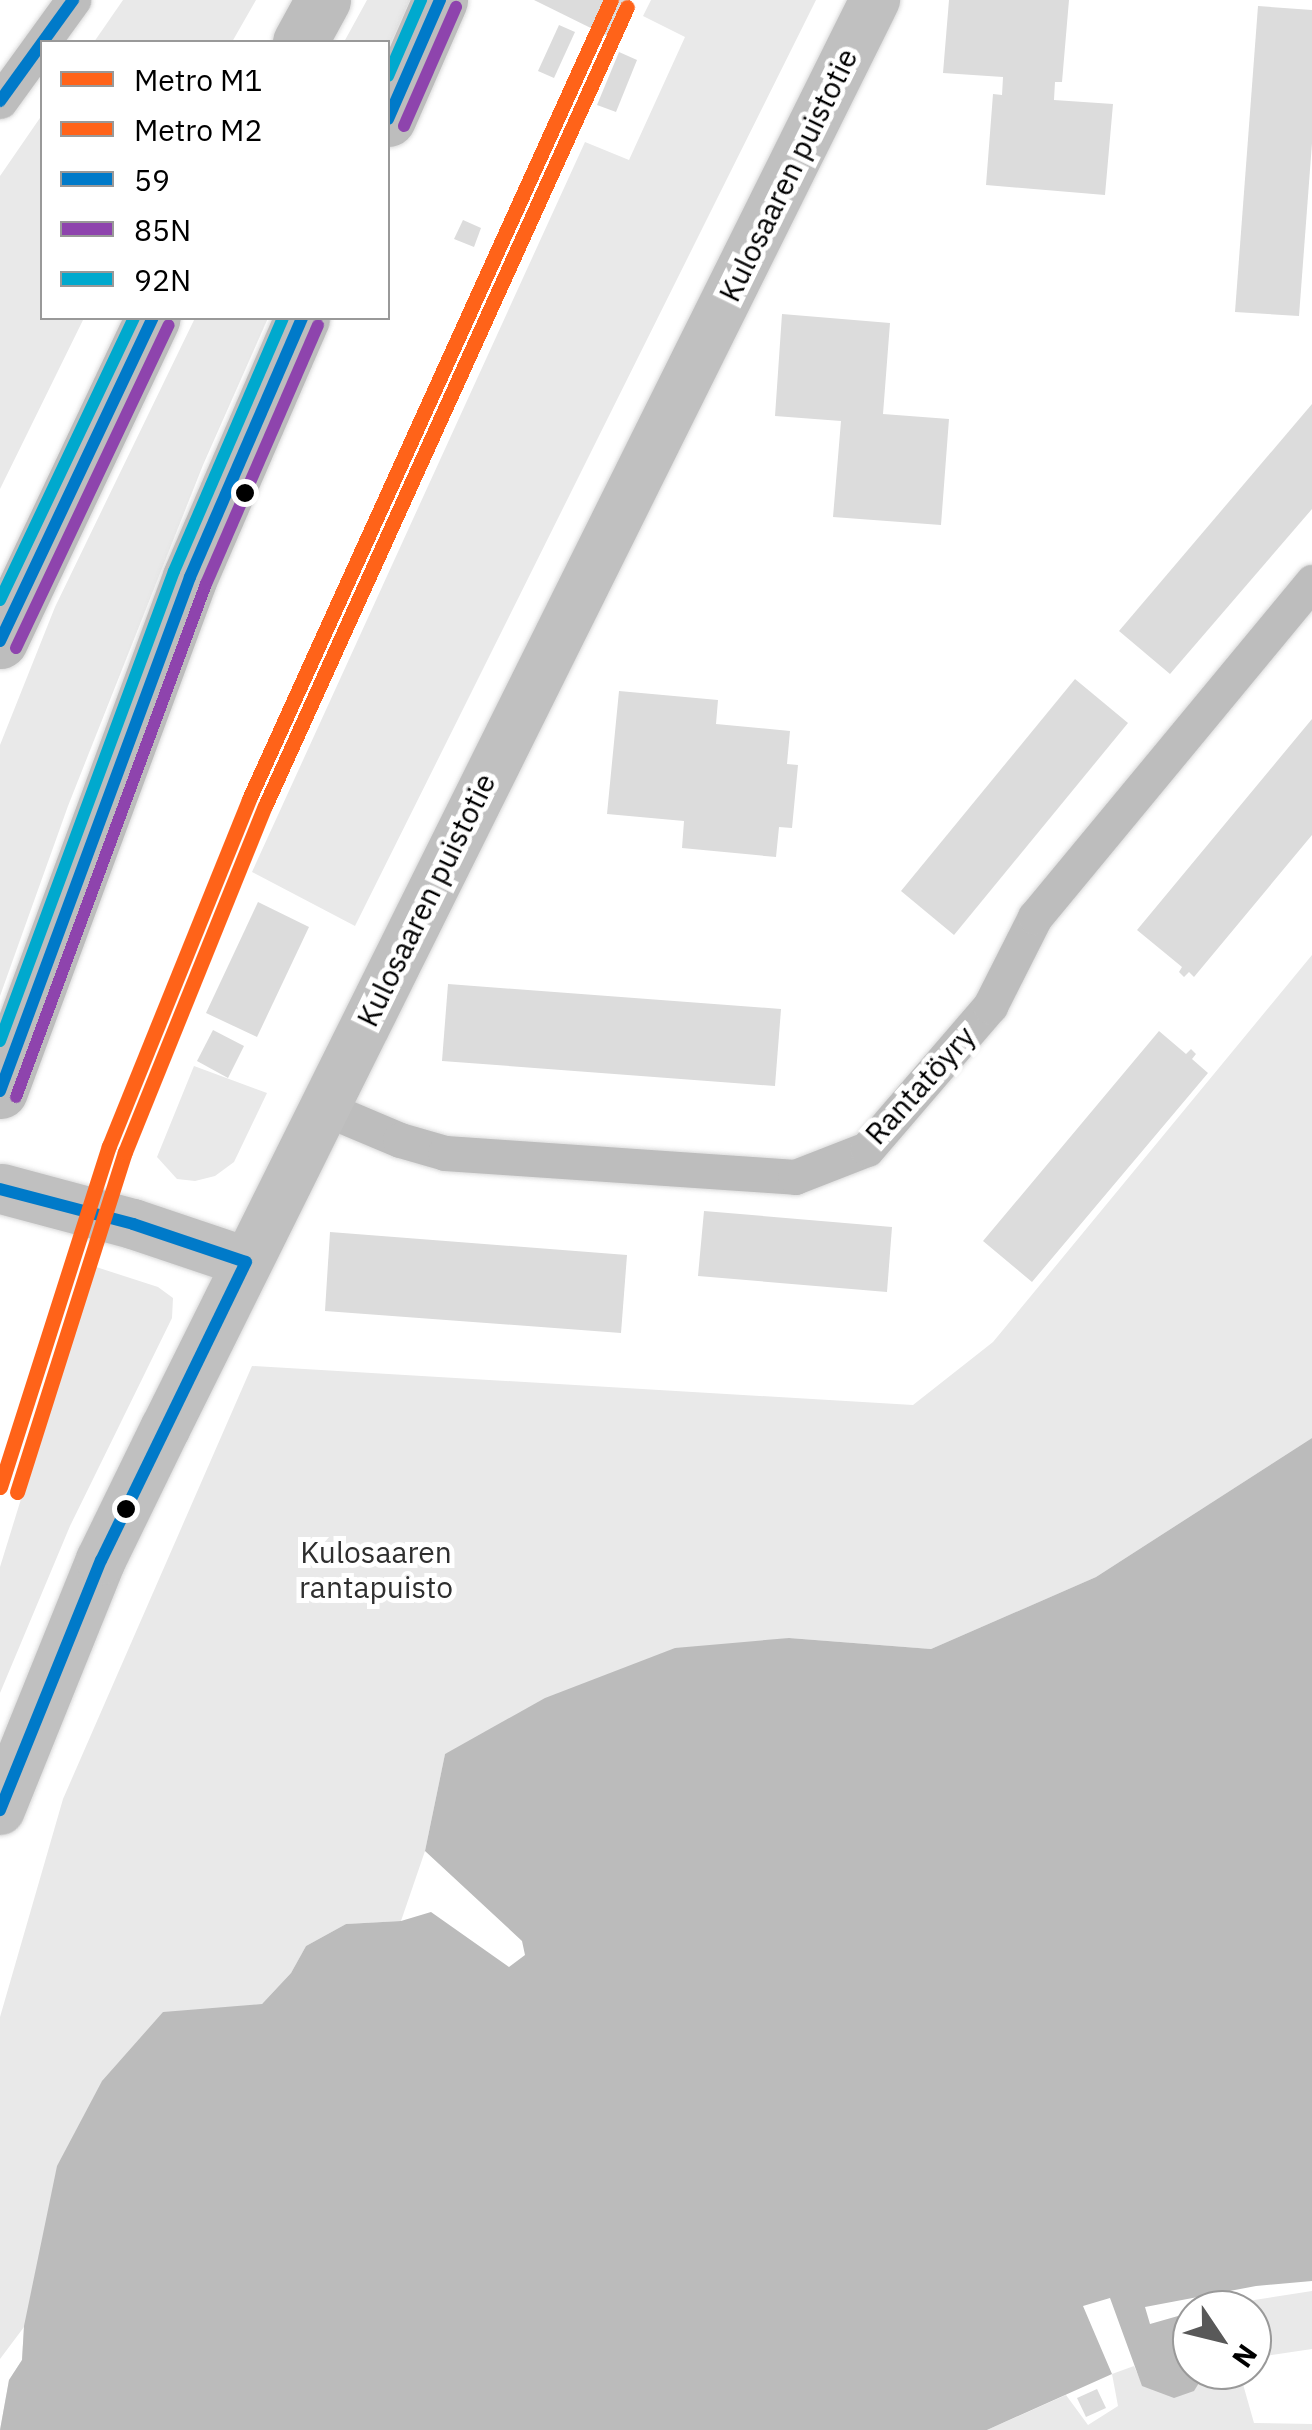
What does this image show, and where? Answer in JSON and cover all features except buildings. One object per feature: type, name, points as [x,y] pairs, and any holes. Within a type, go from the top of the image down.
[{"type":"highway","points":[[301,40],[323,0]]},
{"type":"highway","points":[[390,114],[440,0]]},
{"type":"highway","points":[[0,641],[153,320]]},
{"type":"highway","points":[[0,1091],[190,577],[301,320]]},
{"type":"street","points":[[44,40],[73,0]]},
{"type":"street","name":"Kulosaaren puistotie","points":[[0,1810],[102,1560],[246,1262],[875,0]]},
{"type":"street","points":[[0,101],[40,46]]},
{"type":"street","name":"Rantatöyry","points":[[324,1108],[400,1140],[464,1154],[795,1178],[866,1148],[990,1006],[1034,918],[1312,582]]},
{"type":"street","points":[[2,1190],[132,1224],[246,1262]]},
{"type":"green space","points":[[123,0],[256,0],[233,40],[95,40]]},
{"type":"green space","points":[[367,0],[410,0],[390,45],[390,40],[345,40]]},
{"type":"green space","points":[[651,0],[816,0],[355,926],[252,872],[585,142],[629,160],[685,37],[643,16]]},
{"type":"green space","points":[[40,118],[40,320],[83,320],[0,489],[0,176]]},
{"type":"green space","points":[[194,320],[267,320],[203,465],[68,806],[0,996],[0,745],[55,607]]},
{"type":"green space","name":"Kulosaaren rantapuisto","points":[[1312,955],[1312,1438],[1096,1577],[931,1649],[789,1638],[445,1754],[425,1851],[401,1921],[346,1924],[306,1946],[291,1973],[262,2004],[0,2430],[9,2380],[22,2360],[24,2327],[0,2359],[0,2017],[63,1799],[252,1366],[913,1405],[993,1342]]},
{"type":"green space","points":[[194,1066],[267,1093],[234,1162],[215,1176],[195,1181],[177,1179],[157,1157]]},
{"type":"green space","points":[[93,1266],[158,1287],[173,1298],[172,1318],[70,1526],[0,1693],[0,1567]]},
{"type":"green space","points":[[1312,2291],[1312,2349],[1272,2355],[1272,2297]]},
{"type":"green space","points":[[1134,2366],[1143,2386],[1172,2383],[1172,2390],[1245,2390],[1254,2423],[1312,2424],[1312,2430],[987,2430],[1066,2395],[1088,2425],[1118,2406],[1112,2374]]},
{"type":"shaded area","points":[[1312,1438],[1312,2281],[1235,2290],[1172,2290],[1172,2302],[1145,2307],[1150,2324],[1172,2318],[1172,2390],[1194,2391],[1174,2398],[1142,2386],[1110,2298],[1083,2306],[1112,2374],[987,2430],[0,2430],[9,2380],[22,2360],[24,2326],[57,2166],[102,2081],[163,2012],[262,2004],[291,1973],[306,1946],[346,1924],[401,1921],[431,1912],[509,1967],[525,1955],[522,1941],[425,1851],[445,1754],[545,1698],[675,1648],[789,1638],[931,1649],[1096,1577]]},
{"type":"metro line","name":"M1","points":[[0,1487],[109,1146],[249,799],[611,0]]},
{"type":"metro line","name":"M2","points":[[17,1492],[125,1152],[265,806],[627,7]]},
{"type":"transit line","points":[[44,40],[73,0]]},
{"type":"transit line","name":"92N","points":[[390,71],[421,0]]},
{"type":"transit line","name":"59","points":[[390,114],[440,0]]},
{"type":"transit line","name":"85N","points":[[404,126],[456,7]]},
{"type":"transit line","points":[[0,101],[40,46]]},
{"type":"transit line","name":"92N","points":[[0,600],[133,320]]},
{"type":"transit line","name":"59","points":[[0,641],[152,320]]},
{"type":"transit line","name":"92N","points":[[0,1041],[174,571],[282,320]]},
{"type":"transit line","name":"59","points":[[0,1091],[190,577],[301,320]]},
{"type":"transit line","name":"85N","points":[[16,648],[169,325]]},
{"type":"transit line","name":"85N","points":[[16,1097],[206,584],[318,325]]},
{"type":"transit line","points":[[0,1189],[133,1224],[246,1262],[101,1560],[0,1810]]}]
